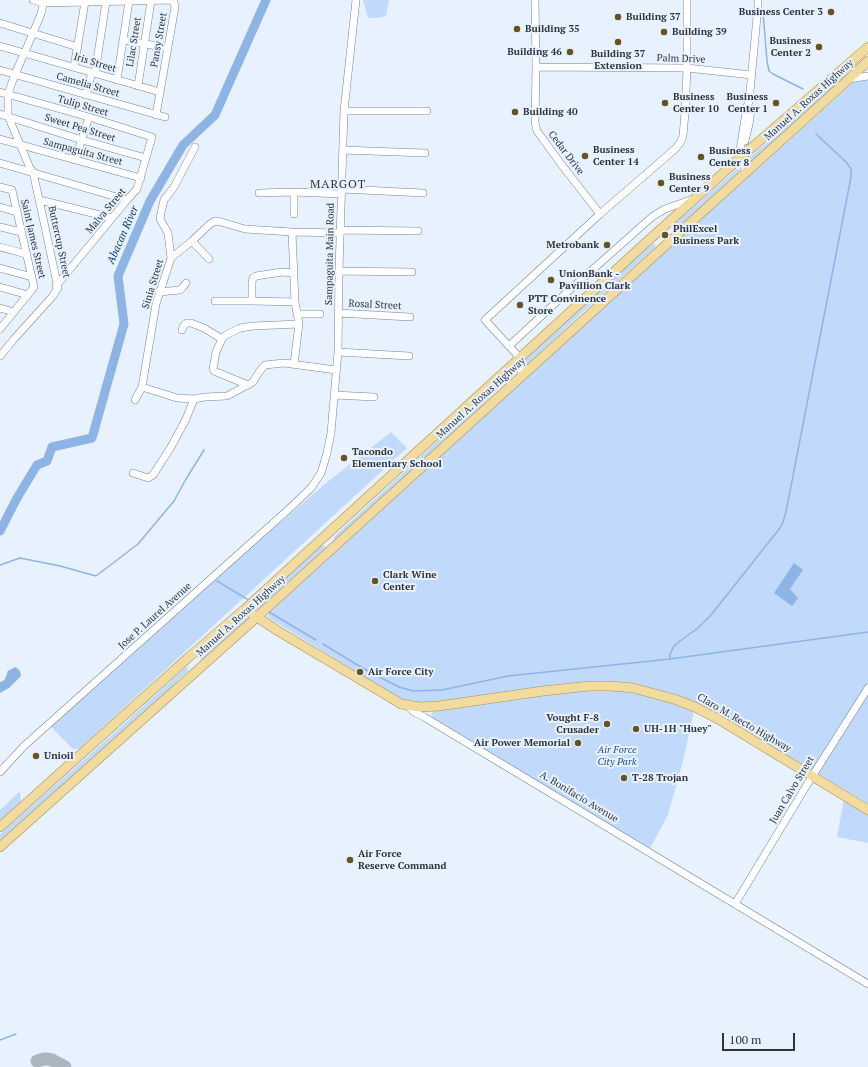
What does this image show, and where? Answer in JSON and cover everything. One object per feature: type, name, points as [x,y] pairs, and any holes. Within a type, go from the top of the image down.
[{"type":"main road","points":[[837,75],[864,45],[868,38]]},
{"type":"main road","name":"Manuel A. Roxas Highway","points":[[0,827],[326,536],[651,238],[698,197],[741,154],[837,75],[868,47]]},
{"type":"main road","name":"Manuel A. Roxas Highway","points":[[0,847],[336,546],[849,79],[868,60]]},
{"type":"main road","points":[[326,536],[336,546]]},
{"type":"main road","name":"A. Bonifacio Avenue","points":[[245,609],[278,631],[401,704],[407,705]]},
{"type":"main road","name":"A. Bonifacio Avenue","points":[[243,630],[261,627],[278,631]]},
{"type":"main road","points":[[189,657],[200,668]]},
{"type":"main road","name":"Claro M. Recto Highway","points":[[407,705],[420,707],[439,706],[577,686],[633,688],[665,696],[695,707],[868,810]]},
{"type":"street","name":"Pansy Street","points":[[33,0],[85,2],[171,0],[174,2],[175,6],[156,115]]},
{"type":"street","name":"Sampaguita Main Road","points":[[320,473],[327,453],[330,433],[338,352],[338,271],[344,111],[356,0]]},
{"type":"street","name":"Cedar Drive","points":[[534,0],[536,67],[535,122],[537,131],[600,214]]},
{"type":"street","points":[[521,376],[522,365],[520,358],[485,320],[680,143],[683,136],[687,0]]},
{"type":"street","points":[[746,172],[741,154],[750,124],[751,107],[749,102],[758,0]]},
{"type":"street","name":"Buttercup Street","points":[[44,1],[34,32],[15,74],[8,94],[7,102],[8,116],[31,170],[40,200],[56,288]]},
{"type":"street","points":[[117,80],[129,1]]},
{"type":"street","name":"Lilac Street","points":[[138,86],[151,1]]},
{"type":"street","points":[[74,67],[85,2]]},
{"type":"street","points":[[86,95],[94,73],[106,2]]},
{"type":"street","points":[[0,23],[34,32],[78,47]]},
{"type":"street","points":[[123,40],[168,48]]},
{"type":"street","name":"Iris Street","points":[[0,46],[160,92]]},
{"type":"street","name":"Palm Drive","points":[[536,67],[686,68],[752,75]]},
{"type":"street","name":"Camelia Street","points":[[0,70],[165,118]]},
{"type":"street","points":[[849,79],[868,76]]},
{"type":"street","name":"Tulip Street","points":[[0,92],[89,117],[152,137]]},
{"type":"street","points":[[344,111],[426,111]]},
{"type":"street","name":"Sweet Pea Street","points":[[0,114],[82,140],[146,158]]},
{"type":"street","points":[[75,160],[89,117]]},
{"type":"street","name":"Malva Street","points":[[0,356],[137,189],[152,137]]},
{"type":"street","name":"Sampaguita Street","points":[[0,139],[140,178]]},
{"type":"street","points":[[171,258],[168,233],[160,219],[161,213],[164,200],[174,187],[195,147]]},
{"type":"street","points":[[343,150],[425,153]]},
{"type":"street","points":[[0,163],[31,170],[127,200]]},
{"type":"street","name":"Buttercup Street","points":[[31,170],[56,288]]},
{"type":"street","name":"Saint James Street","points":[[0,187],[12,190],[34,287],[0,329]]},
{"type":"street","points":[[294,192],[294,214]]},
{"type":"street","points":[[259,193],[423,193]]},
{"type":"street","points":[[509,346],[653,216],[665,209],[698,197]]},
{"type":"street","points":[[40,200],[112,218]]},
{"type":"street","points":[[0,207],[17,212]]},
{"type":"street","name":"Sinia Street","points":[[135,400],[142,387],[156,304],[171,258],[215,221],[245,229],[292,232],[418,231]]},
{"type":"street","points":[[0,227],[22,232]]},
{"type":"street","points":[[292,232],[294,302],[299,324],[294,364]]},
{"type":"street","points":[[192,241],[209,260]]},
{"type":"street","points":[[0,247],[26,254]]},
{"type":"street","points":[[0,268],[32,277]]},
{"type":"street","points":[[338,271],[412,272]]},
{"type":"street","points":[[252,301],[252,282],[253,278],[256,276],[282,272],[294,273]]},
{"type":"street","points":[[159,292],[180,290],[186,283]]},
{"type":"street","points":[[0,287],[28,295]]},
{"type":"street","points":[[215,301],[294,302]]},
{"type":"street","points":[[0,308],[14,312]]},
{"type":"street","name":"Rosal Street","points":[[338,313],[410,317]]},
{"type":"street","points":[[297,314],[320,314]]},
{"type":"street","points":[[182,330],[184,325],[191,323],[204,328],[222,339]]},
{"type":"street","points":[[248,385],[214,371],[213,369],[216,352],[222,339],[226,335],[240,328],[299,324]]},
{"type":"street","points":[[338,352],[409,356]]},
{"type":"street","points":[[142,387],[177,398],[194,399],[205,396],[227,396],[253,382],[265,365],[284,363],[336,370]]},
{"type":"street","points":[[334,395],[374,397]]},
{"type":"street","points":[[132,473],[148,478],[153,475],[182,426],[194,399]]},
{"type":"street","name":"Jose P. Laurel Avenue","points":[[0,772],[29,741],[290,508],[310,488],[320,473]]},
{"type":"street","name":"Juan Calvo Street","points":[[735,904],[812,776],[868,688]]},
{"type":"street","name":"A. Bonifacio Avenue","points":[[407,705],[414,712],[868,984]]},
{"type":"green space","points":[[363,0],[389,0],[386,16],[368,18]]},
{"type":"green space","points":[[867,53],[842,80],[750,163],[747,162],[749,158]]},
{"type":"green space","points":[[868,78],[868,804],[716,714],[624,685],[444,702],[417,703],[402,700],[269,618],[268,616],[270,612],[684,235],[856,80]]},
{"type":"green space","points":[[737,169],[739,172],[678,228],[674,224]]},
{"type":"green space","points":[[653,243],[656,247],[525,365],[523,361],[598,291]]},
{"type":"green space","points":[[517,367],[519,367],[519,370],[471,417],[336,540],[334,540],[336,535]]},
{"type":"green space","points":[[391,432],[407,448],[79,749],[73,749],[50,726],[214,580],[326,483]]},
{"type":"green space","points":[[321,546],[326,548],[257,610],[256,609],[258,604]]},
{"type":"green space","points":[[249,618],[202,661],[200,660],[201,656],[227,629],[236,621]]},
{"type":"green space","points":[[186,667],[188,668],[188,671],[165,695],[0,841],[0,834]]},
{"type":"green space","name":"Air Force City Park","points":[[580,690],[620,691],[655,697],[694,711],[683,761],[668,815],[650,848],[581,809],[477,744],[435,721],[431,715],[433,711],[437,709]]},
{"type":"green space","points":[[20,792],[21,802],[0,821],[0,810]]},
{"type":"green space","points":[[844,799],[868,813],[868,843],[837,837]]},
{"type":"shaded area","points":[[794,563],[803,570],[790,589],[798,598],[792,606],[774,593]]},
{"type":"shaded area","points":[[15,667],[20,671],[21,676],[9,688],[0,693],[0,682],[5,679],[8,671]]},
{"type":"waterway","name":"Abacan River","points":[[0,531],[17,498],[37,465],[47,461],[52,447],[92,438],[124,324],[118,276],[150,201],[183,145],[215,115],[266,0]]},
{"type":"waterway","points":[[763,12],[769,71],[803,89]]},
{"type":"waterway","points":[[323,644],[364,669],[399,687],[413,691],[442,690],[508,676],[670,659],[670,654],[674,646],[698,628],[711,615],[780,528],[786,512],[851,177],[851,169],[846,162],[816,134]]},
{"type":"waterway","points":[[0,565],[20,558],[60,566],[96,576],[138,544],[174,501],[204,450]]},
{"type":"waterway","points":[[217,581],[247,599]]},
{"type":"waterway","points":[[269,612],[316,640]]},
{"type":"waterway","points":[[670,659],[868,632]]},
{"type":"waterway","points":[[0,1040],[16,1034]]},
{"type":"taxiway","points":[[37,1061],[48,1059],[65,1067]]},
{"type":"place","name":"Business Center 3","points":[[831,12]]},
{"type":"place","name":"Building 37","points":[[618,17]]},
{"type":"place","name":"Building 35","points":[[517,29]]},
{"type":"place","name":"Building 39","points":[[664,32]]},
{"type":"place","name":"Building 37 Extension","points":[[618,42]]},
{"type":"place","name":"Business Center 2","points":[[819,47]]},
{"type":"place","name":"Building 46","points":[[570,52]]},
{"type":"place","name":"Business Center 10","points":[[665,103]]},
{"type":"place","name":"Business Center 1","points":[[776,103]]},
{"type":"place","name":"Building 40","points":[[515,112]]},
{"type":"place","name":"Business Center 14","points":[[585,156]]},
{"type":"place","name":"Business Center 8","points":[[701,157]]},
{"type":"place","name":"Business Center 9","points":[[661,183]]},
{"type":"place","name":"PhilExcel Business Park","points":[[665,235]]},
{"type":"place","name":"Metrobank","points":[[607,245]]},
{"type":"place","name":"UnionBank - Pavillion Clark","points":[[551,280]]},
{"type":"place","name":"PTT Convinence Store","points":[[520,305]]},
{"type":"place","name":"Tacondo Elementary School","points":[[344,458]]},
{"type":"place","name":"Clark Wine Center","points":[[375,581]]},
{"type":"place","name":"Air Force City","points":[[360,672]]},
{"type":"place","name":"Vought F-8 Crusader","points":[[607,724]]},
{"type":"place","name":"UH-1H \"Huey\"","points":[[636,729]]},
{"type":"place","name":"Air Power Memorial","points":[[578,743]]},
{"type":"place","name":"Unioil","points":[[36,756]]},
{"type":"place","name":"T-28 Trojan","points":[[624,778]]},
{"type":"place","name":"Air Force Reserve Command","points":[[350,860]]},
{"type":"district","name":"MARGOT","points":[[338,185]]}]
